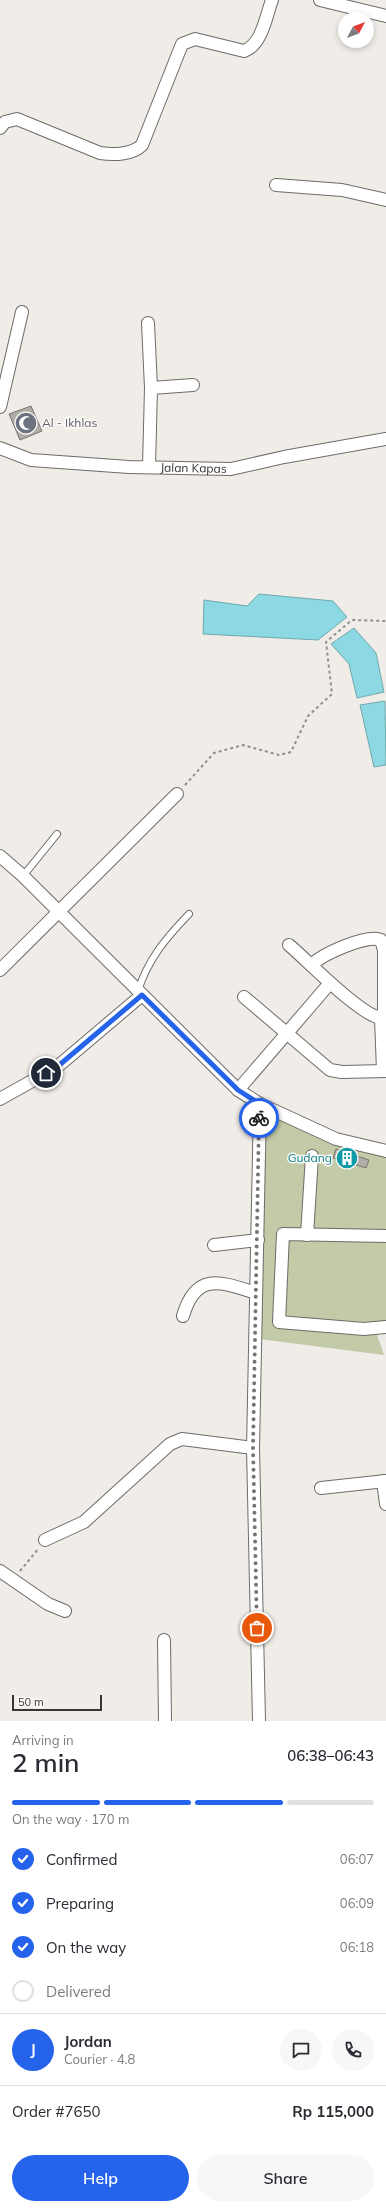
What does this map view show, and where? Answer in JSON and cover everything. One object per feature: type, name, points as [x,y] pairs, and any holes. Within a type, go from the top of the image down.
[{"type":"street","points":[[0,128],[5,122],[17,119],[100,153],[108,154],[136,150],[142,145],[182,44],[195,39],[244,51],[248,50],[256,43],[272,0]]},
{"type":"street","points":[[320,0],[386,16]]},
{"type":"street","points":[[276,185],[342,190],[386,200]]},
{"type":"street","points":[[0,407],[22,312]]},
{"type":"street","points":[[148,323],[151,388],[149,467]]},
{"type":"street","points":[[151,388],[193,385]]},
{"type":"street","name":"Jalan Kapas","points":[[0,448],[31,460],[149,467],[231,469],[284,457],[386,438]]},
{"type":"street","points":[[0,970],[177,794]]},
{"type":"street","points":[[0,856],[59,911],[238,1090],[260,1104],[336,1139],[386,1151]]},
{"type":"street","points":[[244,997],[330,1070],[342,1072],[384,1071],[381,1018],[384,1010],[383,938],[372,938],[324,954],[312,965]]},
{"type":"street","points":[[289,945],[330,982],[372,1016],[381,1018]]},
{"type":"street","points":[[238,1090],[330,982]]},
{"type":"street","points":[[0,1099],[57,1067],[140,993]]},
{"type":"street","points":[[259,1721],[253,1448],[260,1104]]},
{"type":"street","points":[[308,1235],[312,1156]]},
{"type":"street","points":[[386,1236],[283,1234],[279,1322],[364,1329],[386,1327]]},
{"type":"street","points":[[214,1245],[258,1240]]},
{"type":"street","points":[[183,1316],[190,1297],[201,1286],[213,1282],[256,1293]]},
{"type":"street","points":[[45,1540],[84,1522],[170,1444],[182,1439],[253,1448]]},
{"type":"street","points":[[321,1488],[385,1481],[386,1504]]},
{"type":"street","points":[[0,1571],[48,1604],[65,1611]]},
{"type":"street","points":[[164,1640],[165,1721]]},
{"type":"lane","points":[[23,876],[57,834]]},
{"type":"lane","points":[[140,993],[144,972],[154,954],[189,914]]},
{"type":"path","points":[[177,794],[214,753],[243,745],[279,755],[291,752],[308,716],[332,694],[326,642],[352,620],[386,621]]},
{"type":"path","points":[[13,1580],[45,1540]]},
{"type":"green space","points":[[263,1110],[386,1155],[386,1327],[375,1329],[384,1355],[259,1339]]},
{"type":"water","points":[[259,594],[333,601],[347,617],[318,640],[203,634],[204,600],[247,606]]},
{"type":"water","points":[[354,628],[376,653],[384,692],[357,698],[349,664],[331,644]]},
{"type":"water","points":[[385,701],[386,765],[374,767],[360,705]]},
{"type":"building","name":"Al - Ikhlas","points":[[31,406],[42,431],[20,440],[9,414]]},
{"type":"building","name":"Gudang","points":[[336,1149],[369,1160],[366,1168],[333,1158]]},
{"type":"way so far","points":[[257,1628],[253,1448],[255,1314],[258,1240],[259,1118]]},
{"type":"place","name":"Al - Ikhlas","points":[[26,423]]},
{"type":"place","name":"Gudang","points":[[347,1158]]},
{"type":"route","points":[[46,1073],[57,1067],[142,995],[238,1090],[260,1104],[259,1118]]}]
